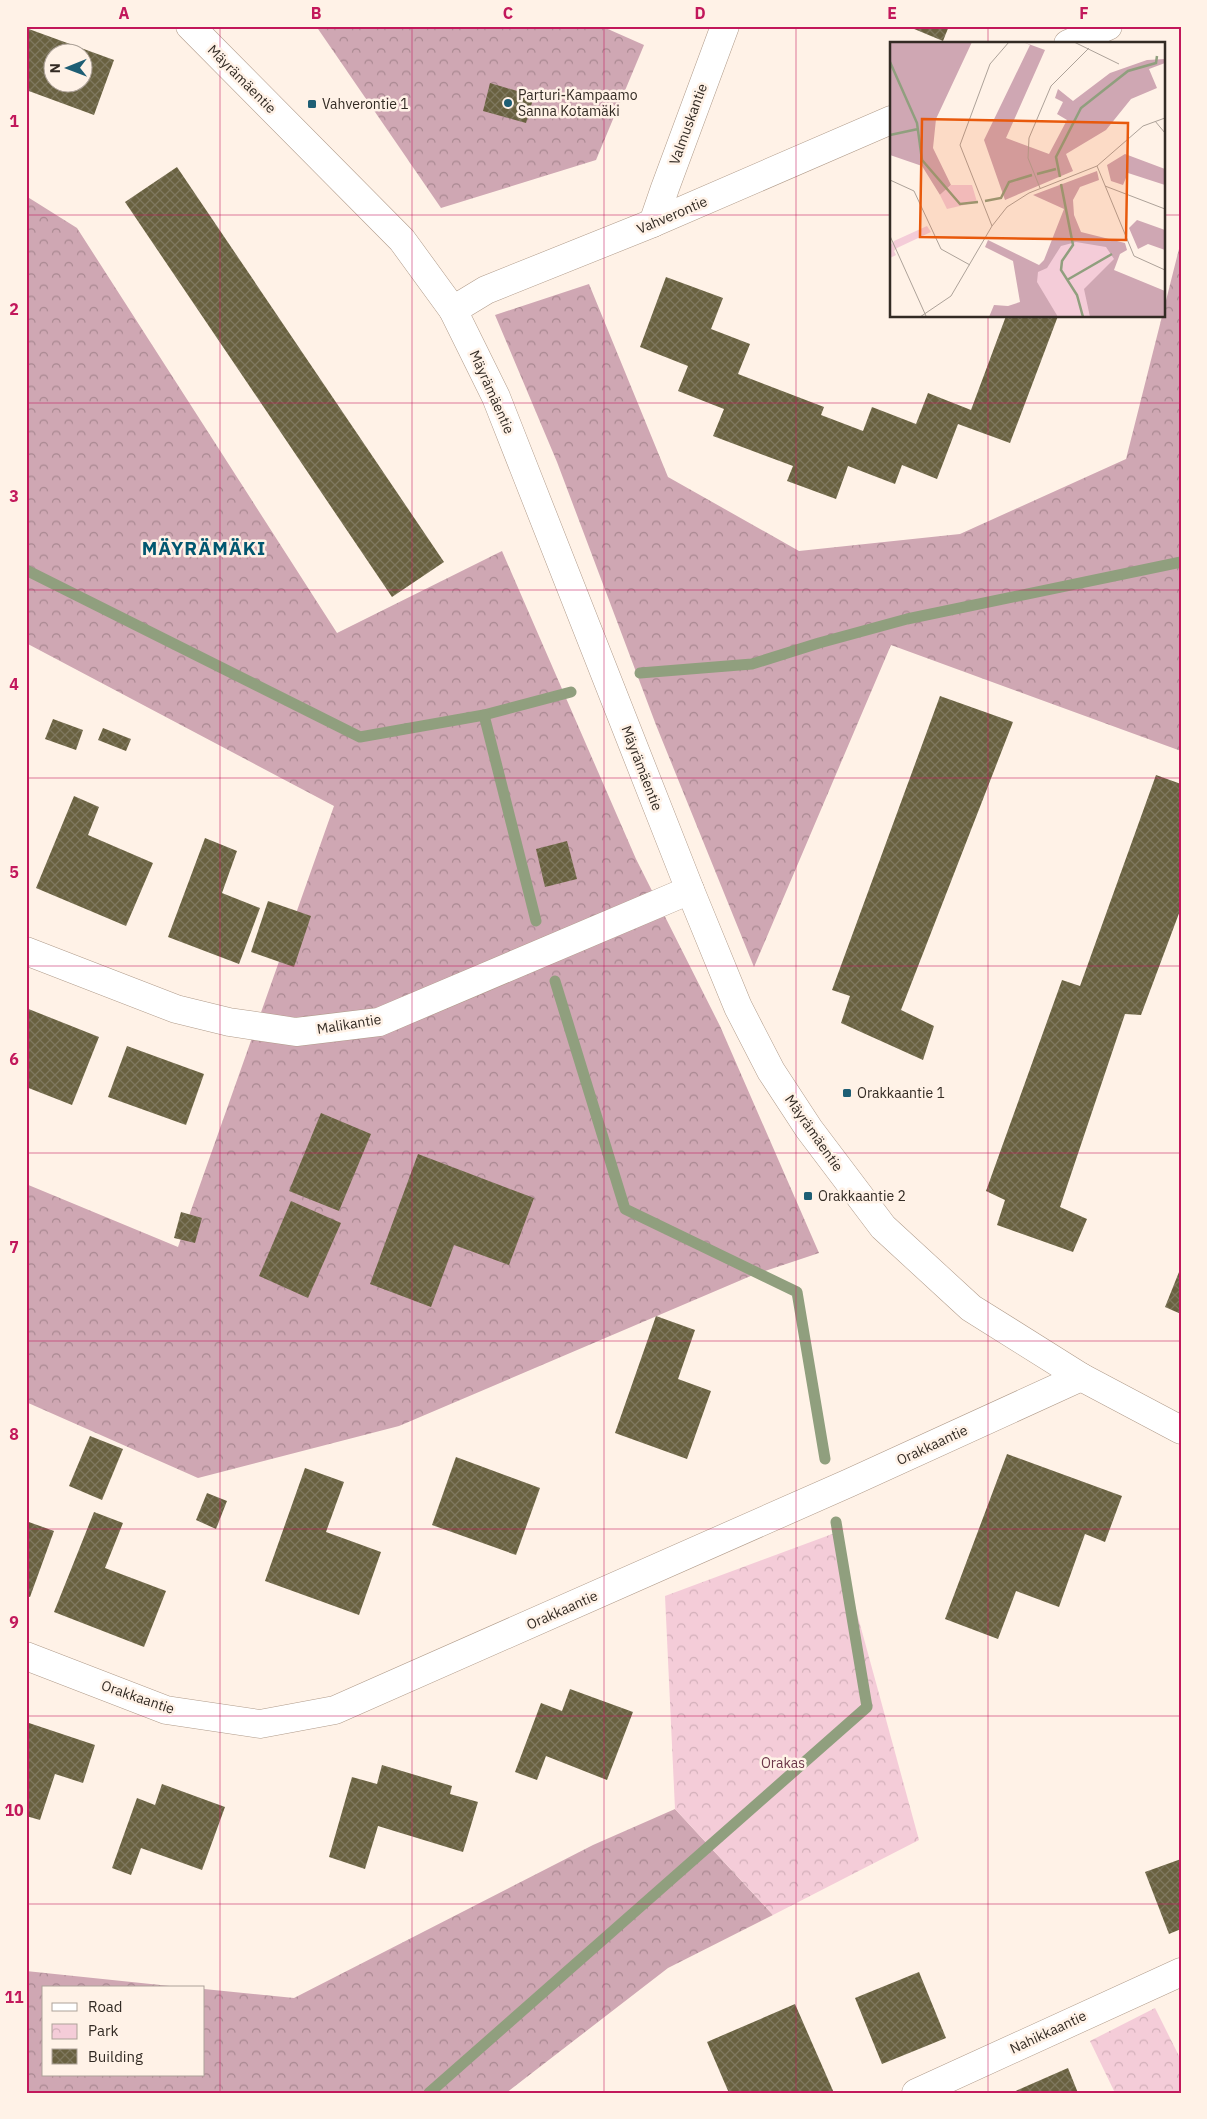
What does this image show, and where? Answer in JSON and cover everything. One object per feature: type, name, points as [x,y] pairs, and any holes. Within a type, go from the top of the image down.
[{"type":"street","name":"Mäyrämäentie","points":[[190,26],[402,240],[453,310],[496,397],[738,1008],[771,1072],[809,1129],[883,1227],[971,1308],[1081,1377],[1181,1430]]},
{"type":"street","name":"Valmuskantie","points":[[653,223],[725,26]]},
{"type":"street","points":[[1072,42],[1108,26]]},
{"type":"street","name":"Vahverontie","points":[[453,310],[486,290],[653,223],[890,120]]},
{"type":"street","name":"Malikantie","points":[[26,951],[176,1009],[229,1022],[296,1032],[379,1022],[690,890]]},
{"type":"street","name":"Orakkaantie","points":[[26,1656],[166,1710],[260,1724],[335,1710],[849,1483],[1081,1377]]},
{"type":"street","name":"Nahikkaantie","points":[[916,2093],[1181,1972]]},
{"type":"green space","points":[[316,26],[601,26],[644,45],[596,160],[441,208]]},
{"type":"green space","points":[[26,196],[77,228],[337,633],[502,551],[636,859],[720,1026],[819,1253],[753,1275],[399,1426],[198,1478],[26,1402],[26,1184],[178,1247],[334,806],[26,643]]},
{"type":"green space","points":[[1181,241],[1181,751],[891,645],[754,967],[656,725],[557,462],[495,315],[589,284],[668,477],[799,551],[960,534],[1126,459],[1162,318],[1164,318],[1164,308]]},
{"type":"green space","name":"Orakas","points":[[835,1533],[919,1840],[773,1915],[675,1809],[665,1596]]},
{"type":"green space","points":[[675,1809],[773,1915],[668,1968],[506,2093],[26,2093],[26,1971],[170,1986],[42,1986],[42,2076],[205,2076],[205,1989],[294,1998],[593,1845]]},
{"type":"green space","points":[[1155,2008],[1181,2060],[1181,2093],[1115,2093],[1090,2041]]},
{"type":"building","points":[[907,26],[949,26],[943,41]]},
{"type":"building","points":[[26,28],[64,42],[42,42],[42,92],[92,92],[92,52],[114,60],[94,115],[26,90]]},
{"type":"building","name":"Parturi-Kampaamo Sanna Kotamäki","points":[[490,83],[534,96],[526,123],[483,111]]},
{"type":"building","points":[[177,167],[444,562],[392,597],[125,202]]},
{"type":"building","points":[[666,277],[723,298],[711,329],[750,344],[738,374],[824,407],[821,415],[863,431],[872,407],[916,424],[928,393],[971,410],[1005,318],[1057,318],[1010,443],[958,424],[937,479],[902,465],[895,484],[848,466],[836,499],[787,481],[793,466],[713,436],[724,409],[678,391],[688,366],[640,347]]},
{"type":"building","points":[[940,696],[1013,722],[901,1010],[934,1026],[923,1060],[841,1023],[850,996],[832,990]]},
{"type":"building","points":[[53,719],[83,730],[76,750],[45,739]]},
{"type":"building","points":[[103,728],[131,739],[126,751],[98,740]]},
{"type":"building","points":[[1156,775],[1181,784],[1181,908],[1141,1015],[1125,1014],[1060,1207],[1087,1219],[1073,1252],[997,1225],[1005,1200],[986,1191],[1062,980],[1080,986]]},
{"type":"building","points":[[74,796],[99,807],[88,835],[153,863],[126,926],[36,888]]},
{"type":"building","points":[[205,838],[237,851],[222,893],[260,908],[239,964],[168,937]]},
{"type":"building","points":[[567,841],[577,879],[545,887],[536,849]]},
{"type":"building","points":[[268,901],[311,916],[294,967],[251,952]]},
{"type":"building","points":[[26,1008],[99,1037],[72,1105],[26,1087]]},
{"type":"building","points":[[127,1046],[204,1074],[186,1125],[108,1097]]},
{"type":"building","points":[[321,1113],[371,1134],[339,1211],[289,1191]]},
{"type":"building","points":[[418,1154],[534,1198],[509,1265],[454,1245],[431,1307],[370,1284]]},
{"type":"building","points":[[291,1201],[341,1223],[308,1298],[259,1276]]},
{"type":"building","points":[[181,1212],[202,1218],[195,1243],[174,1238]]},
{"type":"building","points":[[1181,1267],[1181,1314],[1165,1307]]},
{"type":"building","points":[[656,1316],[695,1330],[678,1379],[711,1391],[687,1459],[615,1433]]},
{"type":"building","points":[[90,1436],[123,1449],[102,1500],[69,1486]]},
{"type":"building","points":[[1007,1454],[1122,1496],[1105,1542],[1085,1534],[1059,1607],[1016,1591],[998,1639],[945,1619]]},
{"type":"building","points":[[456,1457],[540,1488],[516,1555],[432,1525]]},
{"type":"building","points":[[305,1468],[344,1482],[326,1532],[381,1552],[359,1615],[265,1581]]},
{"type":"building","points":[[207,1493],[227,1501],[216,1529],[196,1520]]},
{"type":"building","points":[[94,1512],[123,1523],[105,1568],[166,1591],[144,1647],[54,1612]]},
{"type":"building","points":[[26,1521],[54,1531],[30,1597],[26,1596]]},
{"type":"building","points":[[570,1689],[633,1712],[607,1780],[546,1756],[537,1780],[515,1772],[541,1703],[562,1711]]},
{"type":"building","points":[[26,1722],[95,1745],[83,1783],[55,1774],[40,1820],[26,1816]]},
{"type":"building","points":[[382,1765],[452,1786],[450,1794],[478,1802],[463,1852],[378,1826],[365,1869],[329,1857],[352,1777],[377,1784]]},
{"type":"building","points":[[162,1784],[225,1807],[202,1870],[141,1848],[131,1875],[112,1868],[137,1798],[155,1805]]},
{"type":"building","points":[[1181,1859],[1181,1929],[1169,1934],[1145,1872]]},
{"type":"building","points":[[919,1972],[946,2038],[882,2064],[855,1998]]},
{"type":"building","points":[[795,2004],[834,2093],[729,2093],[707,2042]]},
{"type":"building","points":[[1068,2068],[1078,2093],[1011,2093]]},
{"type":"waterway","points":[[640,673],[752,664],[907,619],[1181,562]]},
{"type":"waterway","points":[[26,570],[360,737],[484,715],[571,692]]},
{"type":"waterway","points":[[484,715],[536,921]]},
{"type":"waterway","points":[[555,981],[625,1209],[797,1292],[825,1459]]},
{"type":"waterway","points":[[429,2093],[867,1707],[836,1522]]},
{"type":"place","name":"Parturi-Kampaamo Sanna Kotamäki","points":[[508,103]]},
{"type":"place","name":"Vahverontie 1","points":[[312,104]]},
{"type":"place","name":"Orakkaantie 1","points":[[847,1093]]},
{"type":"place","name":"Orakkaantie 2","points":[[808,1196]]},
{"type":"district","name":"MÄYRÄMÄKI","points":[[204,548]]}]
